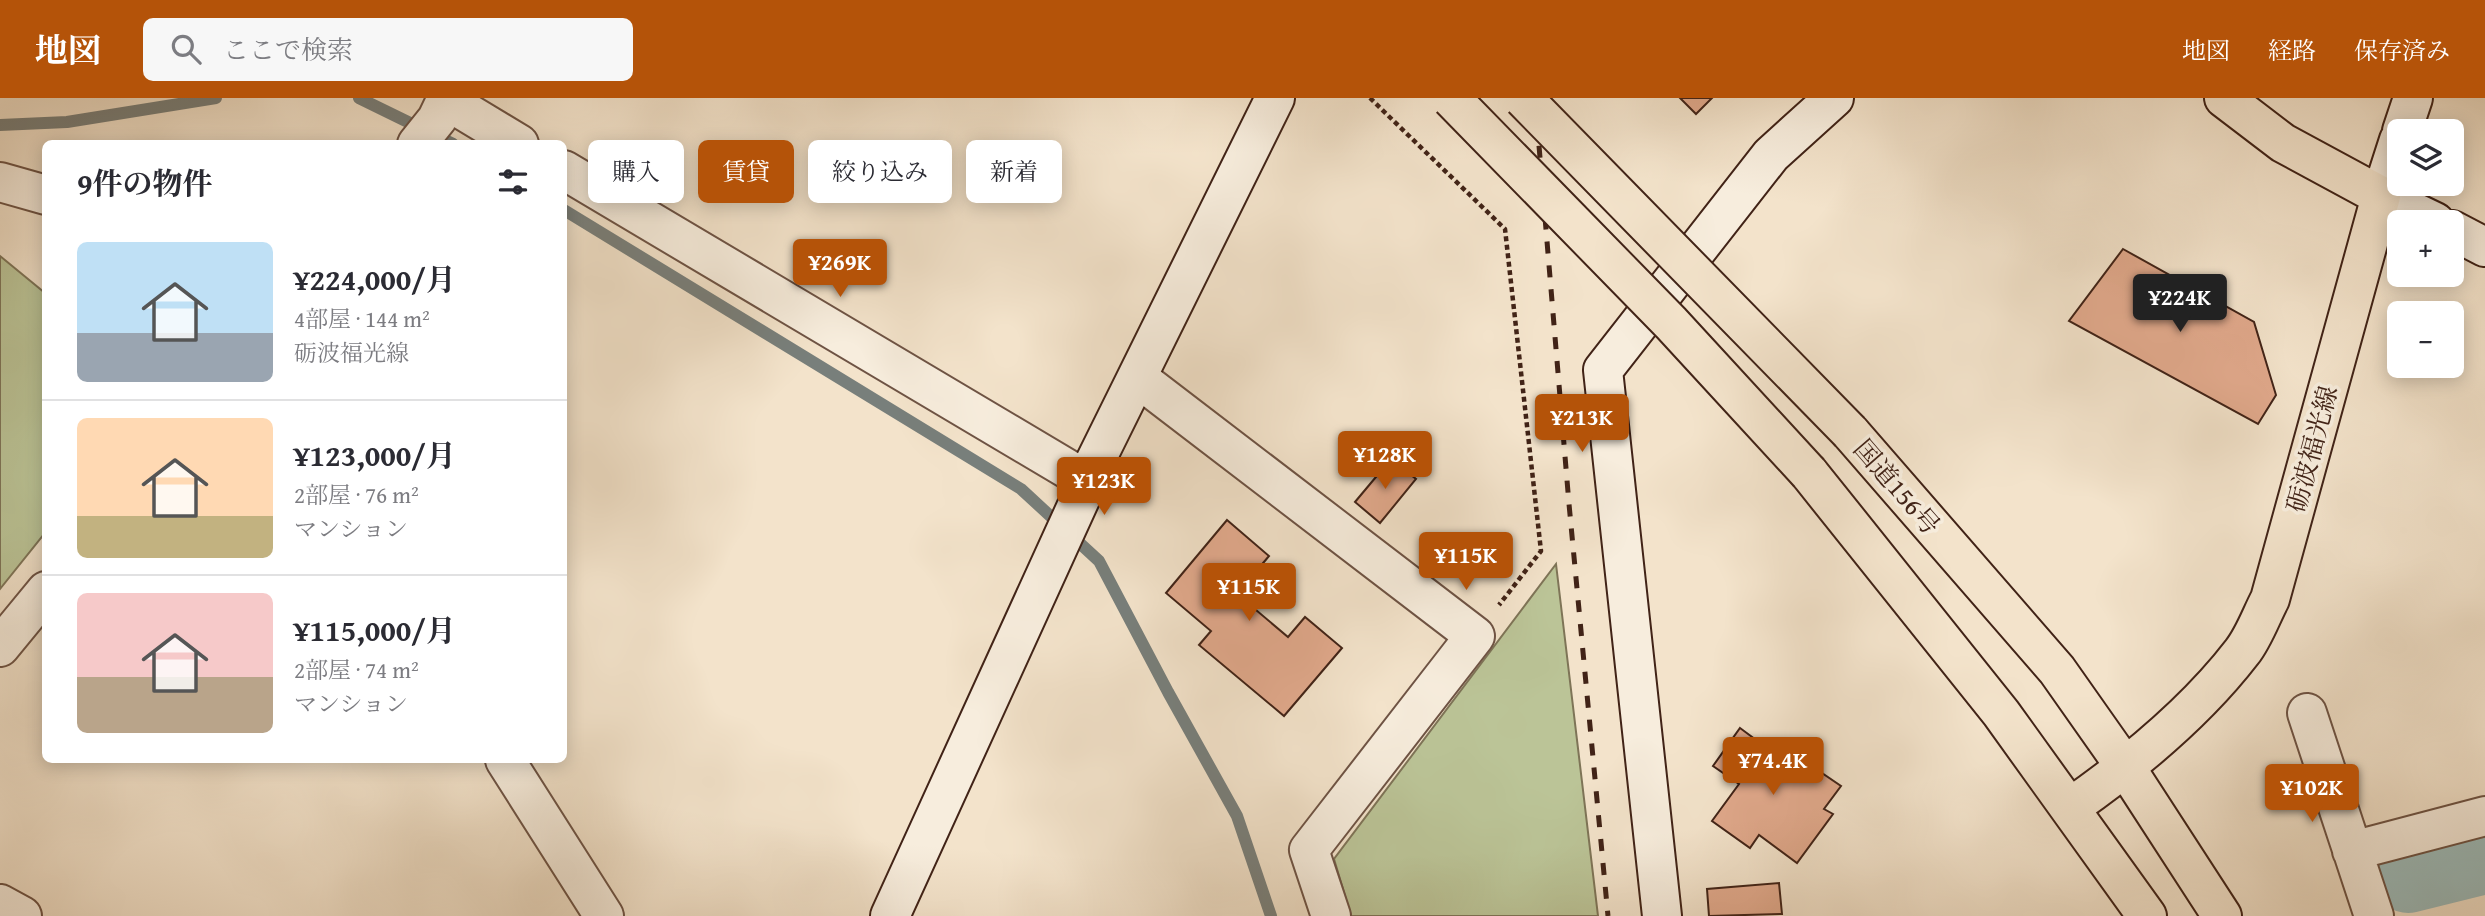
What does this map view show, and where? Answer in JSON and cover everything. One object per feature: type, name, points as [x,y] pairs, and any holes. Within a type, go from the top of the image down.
[{"type":"main road","points":[[1451,98],[1671,323],[1809,473],[2001,713],[2147,916]]},
{"type":"main road","name":"国道156号","points":[[1523,98],[1850,432],[2057,670],[2126,768],[2222,916]]},
{"type":"main road","points":[[2224,98],[2283,143],[2381,195]]},
{"type":"main road","name":"砺波福光線","points":[[2071,807],[2126,768],[2187,714],[2244,650],[2270,599],[2381,195]]},
{"type":"street","points":[[890,916],[1081,497],[1086,480],[1139,378],[1275,98]]},
{"type":"street","points":[[1662,916],[1603,370],[1771,155],[1834,98]]},
{"type":"street","points":[[2406,119],[2413,98]]},
{"type":"street","points":[[420,140],[438,119],[447,99],[513,140]]},
{"type":"street","points":[[567,172],[1086,480]]},
{"type":"street","points":[[2387,177],[2381,195],[2411,210]]},
{"type":"street","points":[[0,182],[42,193]]},
{"type":"street","points":[[2464,236],[2485,247]]},
{"type":"street","points":[[1139,378],[1475,636],[1309,850],[1331,916]]},
{"type":"street","points":[[0,647],[42,597]]},
{"type":"street","points":[[2307,713],[2374,916]]},
{"type":"street","points":[[507,763],[604,916]]},
{"type":"street","points":[[2352,851],[2485,816]]},
{"type":"street","points":[[0,904],[22,916]]},
{"type":"path","points":[[1370,98],[1505,229],[1541,551],[1475,636]]},
{"type":"green space","points":[[0,256],[42,291],[42,537],[0,589]]},
{"type":"green space","points":[[1556,564],[1598,916],[1351,916],[1334,859]]},
{"type":"building","points":[[1680,98],[1712,98],[1696,114]]},
{"type":"building","points":[[2123,249],[2254,322],[2276,395],[2258,424],[2069,321]]},
{"type":"building","points":[[1391,459],[1416,479],[1380,523],[1355,502]]},
{"type":"building","points":[[1227,520],[1269,556],[1237,594],[1288,637],[1305,617],[1342,648],[1284,716],[1199,645],[1211,631],[1166,593]]},
{"type":"building","points":[[1740,728],[1787,763],[1794,754],[1841,786],[1824,809],[1833,814],[1797,863],[1759,835],[1750,848],[1712,821],[1739,784],[1713,766]]},
{"type":"building","points":[[1779,883],[1782,914],[1709,916],[1707,889]]},
{"type":"waterway","points":[[0,125],[67,122],[216,98]]},
{"type":"waterway","points":[[359,98],[445,140]]},
{"type":"waterway","points":[[567,212],[1021,489],[1099,561],[1237,816],[1271,916]]},
{"type":"waterway","points":[[2408,878],[2485,859]]},
{"type":"railway","points":[[1535,98],[1569,504],[1608,916]]}]
